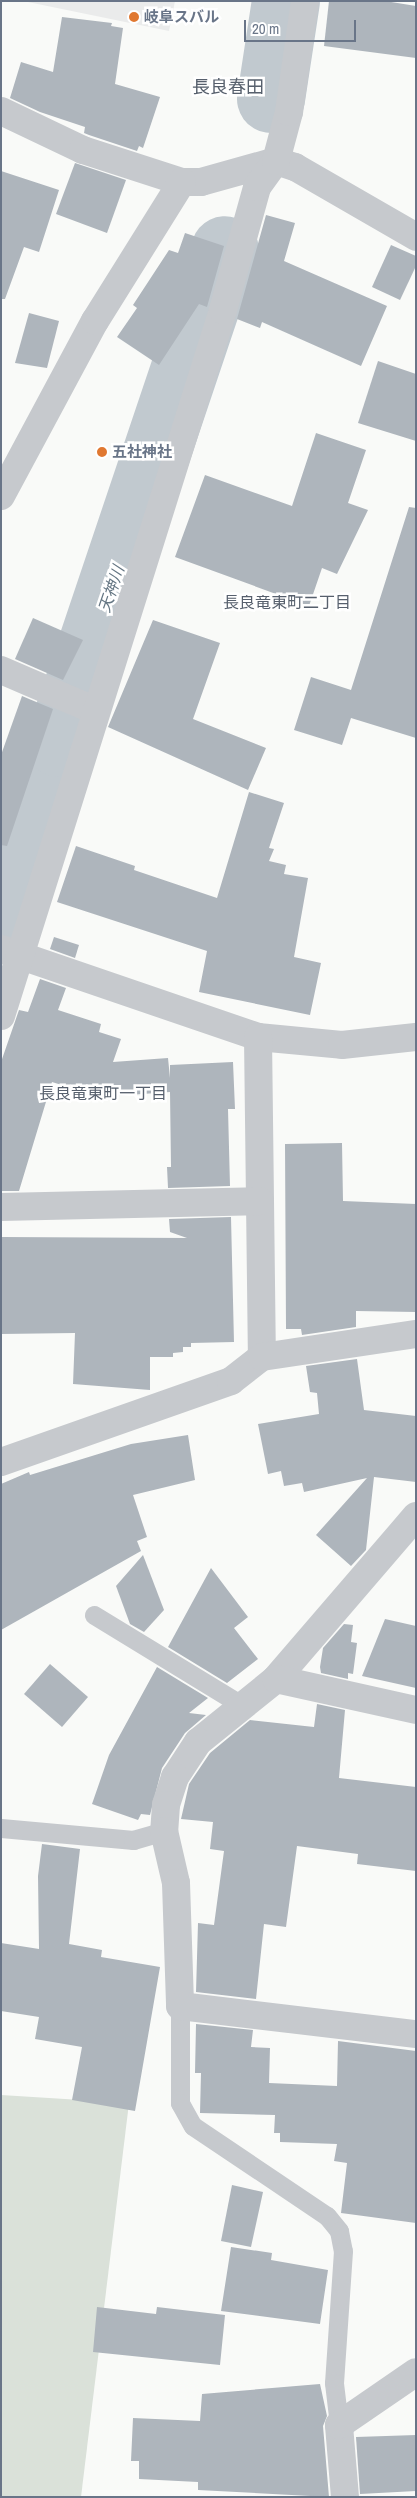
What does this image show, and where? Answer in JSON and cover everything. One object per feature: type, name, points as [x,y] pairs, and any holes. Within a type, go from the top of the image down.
[{"type":"street","points":[[1,1016],[9,951],[80,704],[223,310],[258,187],[276,161],[289,112],[304,1]]},
{"type":"street","points":[[1,111],[83,150],[182,182],[201,182],[276,161],[295,167],[416,237]]},
{"type":"street","points":[[1,496],[95,320],[182,182]]},
{"type":"street","points":[[1,670],[80,704]]},
{"type":"street","points":[[9,951],[258,1037],[342,1045],[416,1036]]},
{"type":"street","points":[[258,1037],[262,1357]]},
{"type":"street","points":[[1,1206],[260,1201]]},
{"type":"street","points":[[1,1462],[231,1380],[262,1357],[416,1334]]},
{"type":"street","points":[[416,1516],[276,1679],[198,1742],[180,1770],[166,1805],[164,1831],[176,1883],[180,2006],[416,2034]]},
{"type":"street","points":[[276,1679],[416,1710]]},
{"type":"street","points":[[344,2497],[339,2424],[416,2372]]},
{"type":"lane","points":[[94,1615],[243,1706]]},
{"type":"lane","points":[[1,1828],[133,1840],[164,1831]]},
{"type":"lane","points":[[180,2006],[180,2103],[193,2126],[327,2216],[339,2231],[343,2251],[334,2383],[339,2424]]},
{"type":"shaded area","name":"岐阜スバル","points":[[23,1],[175,1],[169,31]]},
{"type":"shaded area","points":[[1,2095],[129,2103],[81,2497],[1,2497]]},
{"type":"building","points":[[329,1],[385,1],[416,6],[416,58],[324,46]]},
{"type":"building","points":[[62,17],[112,23],[111,26],[123,28],[115,84],[160,97],[143,148],[139,146],[137,151],[89,135],[84,133],[85,127],[40,112],[10,98],[21,62],[53,72]]},
{"type":"building","points":[[75,163],[126,180],[107,233],[56,214]]},
{"type":"building","points":[[1,171],[59,190],[39,252],[24,247],[5,299],[1,299]]},
{"type":"building","points":[[266,215],[295,223],[284,261],[387,306],[361,366],[262,322],[260,328],[237,319]]},
{"type":"building","points":[[185,233],[224,246],[207,307],[199,304],[159,365],[117,337],[137,308],[133,305],[169,250],[178,253]]},
{"type":"building","points":[[391,245],[416,256],[416,266],[400,300],[372,287]]},
{"type":"building","points":[[29,313],[59,321],[47,368],[15,363]]},
{"type":"building","points":[[378,361],[416,374],[416,441],[358,423]]},
{"type":"building","points":[[316,433],[366,450],[348,503],[368,510],[337,574],[322,568],[309,606],[175,557],[205,475],[292,506]]},
{"type":"building","points":[[409,507],[416,508],[416,738],[351,718],[342,745],[294,730],[311,677],[351,690]]},
{"type":"building","points":[[33,618],[83,640],[63,680],[15,659]]},
{"type":"building","points":[[153,620],[220,643],[193,719],[266,748],[248,790],[108,727]]},
{"type":"building","points":[[22,696],[53,709],[7,846],[1,845],[1,755]]},
{"type":"building","points":[[249,792],[284,803],[269,848],[274,849],[269,861],[286,865],[284,874],[308,878],[294,957],[321,963],[310,1015],[199,992],[207,951],[57,902],[76,846],[135,866],[134,870],[217,898]]},
{"type":"building","points":[[54,937],[79,945],[75,958],[50,949]]},
{"type":"building","points":[[40,979],[66,988],[58,1010],[101,1024],[99,1032],[121,1039],[113,1062],[168,1058],[170,1078],[170,1065],[233,1062],[235,1109],[228,1109],[230,1186],[168,1188],[167,1167],[171,1167],[170,1092],[101,1097],[52,1082],[19,1191],[1,1191],[1,1062],[19,1010],[28,1012]]},
{"type":"building","points":[[342,1143],[343,1201],[416,1204],[416,1312],[356,1311],[356,1327],[302,1335],[301,1329],[286,1329],[285,1144]]},
{"type":"building","points":[[231,1217],[234,1342],[191,1343],[191,1347],[183,1347],[183,1352],[173,1353],[173,1357],[150,1357],[150,1390],[73,1384],[75,1333],[1,1334],[1,1237],[187,1238],[170,1232],[169,1219]]},
{"type":"building","points":[[357,1359],[364,1410],[416,1416],[416,1482],[374,1477],[366,1550],[351,1566],[316,1535],[367,1478],[304,1492],[302,1483],[284,1486],[281,1471],[268,1474],[258,1424],[319,1414],[317,1393],[310,1392],[306,1366]]},
{"type":"building","points":[[188,1435],[195,1480],[133,1495],[147,1537],[137,1541],[141,1551],[1,1630],[1,1484],[29,1472],[30,1475],[131,1444]]},
{"type":"building","points":[[143,1555],[164,1610],[144,1632],[130,1624],[116,1586]]},
{"type":"building","points":[[211,1568],[248,1617],[234,1628],[258,1659],[227,1683],[168,1647]]},
{"type":"building","points":[[385,1619],[416,1626],[416,1688],[362,1676]]},
{"type":"building","points":[[344,1624],[353,1625],[351,1642],[357,1643],[353,1674],[348,1673],[348,1679],[321,1673],[320,1667],[323,1648]]},
{"type":"building","points":[[50,1664],[88,1697],[62,1727],[24,1694]]},
{"type":"building","points":[[157,1667],[208,1698],[189,1713],[206,1715],[185,1733],[162,1768],[150,1815],[141,1814],[138,1820],[92,1804],[109,1755]]},
{"type":"building","points":[[317,1704],[345,1710],[339,1778],[416,1787],[416,1871],[357,1864],[358,1854],[297,1846],[286,1927],[264,1924],[256,1999],[196,1992],[198,1923],[214,1925],[224,1851],[210,1849],[213,1822],[181,1819],[189,1784],[210,1753],[250,1720],[314,1727]]},
{"type":"building","points":[[42,1844],[80,1849],[69,1944],[102,1950],[101,1957],[160,1967],[135,2111],[72,2100],[82,2047],[35,2039],[39,2017],[1,2011],[1,1943],[39,1949],[38,1876]]},
{"type":"building","points":[[196,2024],[253,2030],[251,2047],[270,2048],[269,2083],[337,2086],[338,2041],[416,2051],[416,2223],[341,2213],[347,2163],[334,2161],[337,2144],[280,2142],[280,2133],[274,2133],[275,2115],[200,2113],[201,2073],[195,2073]]},
{"type":"building","points":[[232,2185],[263,2192],[251,2247],[221,2241]]},
{"type":"building","points":[[231,2247],[272,2253],[271,2260],[328,2270],[320,2324],[221,2311]]},
{"type":"building","points":[[97,2307],[156,2314],[157,2307],[225,2315],[220,2365],[93,2352]]},
{"type":"building","points":[[320,2384],[327,2416],[323,2426],[329,2497],[198,2490],[198,2482],[139,2479],[139,2461],[131,2461],[133,2418],[200,2421],[202,2394]]},
{"type":"building","points":[[416,2435],[416,2491],[360,2494],[356,2437]]},
{"type":"waterway","name":"天神川","points":[[271,99],[286,1]]},
{"type":"waterway","name":"天神川","points":[[1,930],[59,743],[225,250]]},
{"type":"place","name":"岐阜スバル","points":[[134,17]]},
{"type":"place","name":"五社神社","points":[[102,452]]},
{"type":"district","name":"長良春田","points":[[228,87]]},
{"type":"district","name":"長良竜東町二丁目","points":[[287,602]]},
{"type":"district","name":"長良竜東町一丁目","points":[[103,1093]]}]
